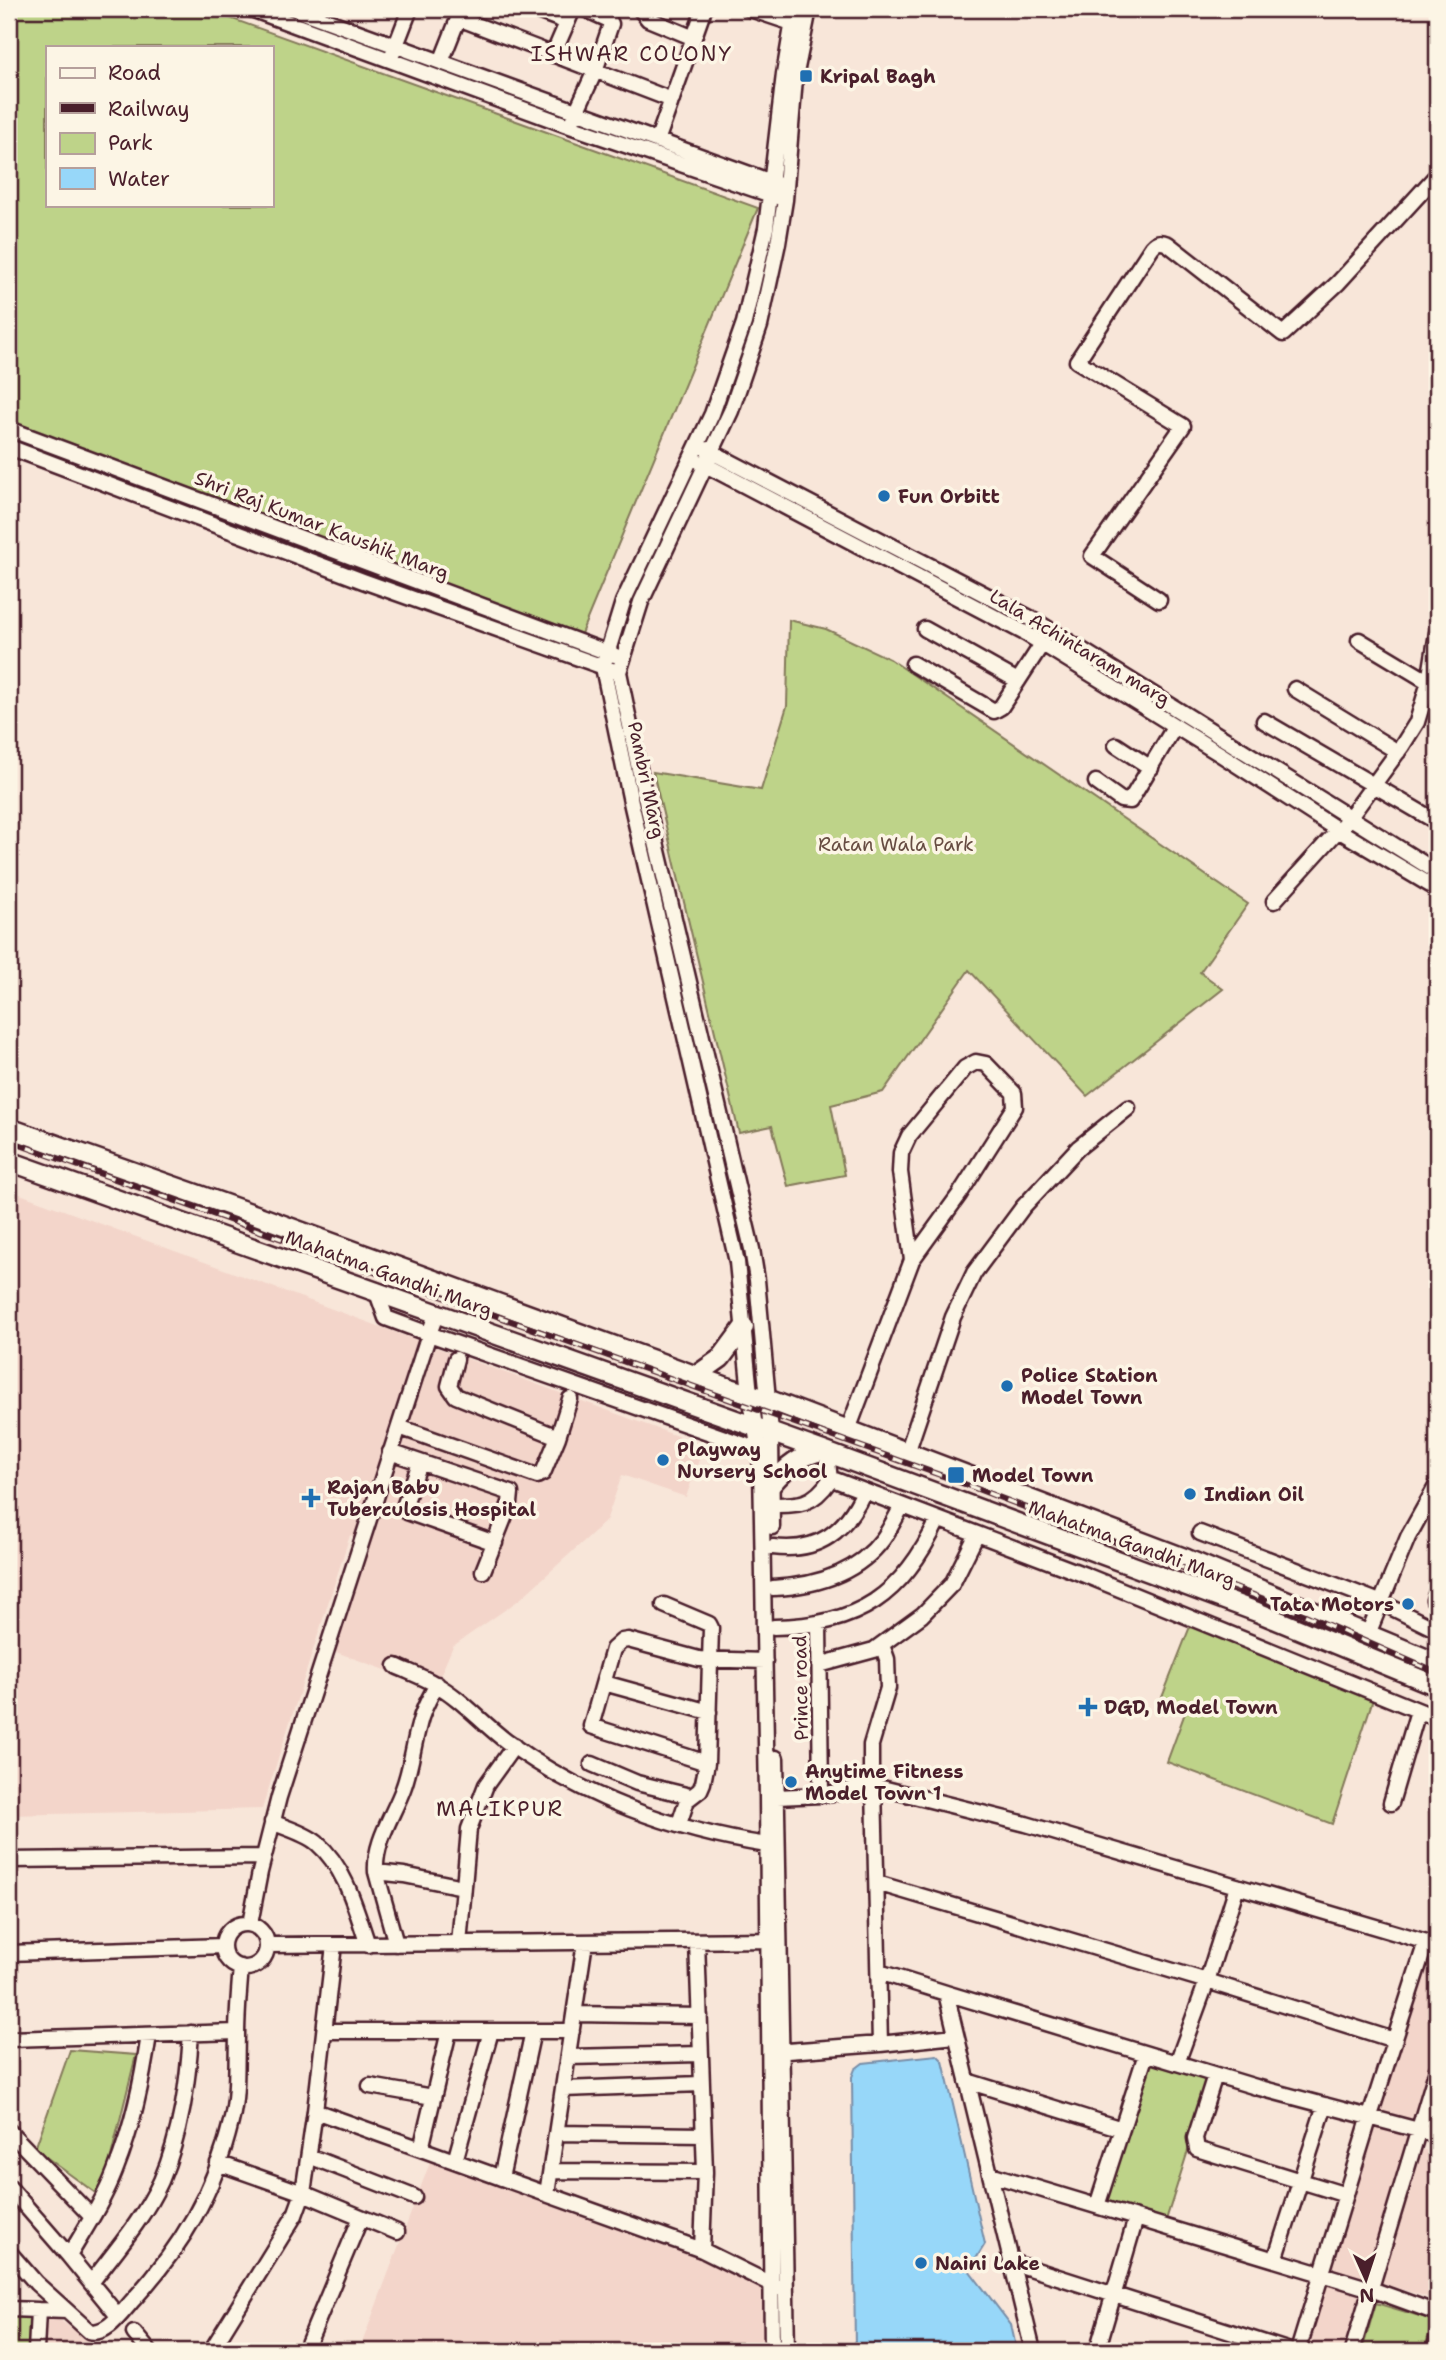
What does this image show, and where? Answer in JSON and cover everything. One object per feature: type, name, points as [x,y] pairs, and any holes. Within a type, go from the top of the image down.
[{"type":"main road","name":"Mahatma Gandhi Marg","points":[[9,1128],[758,1396],[1187,1559],[1437,1663]]},
{"type":"main road","name":"Mahatma Gandhi Marg","points":[[9,1161],[825,1451],[1257,1612],[1437,1686]]},
{"type":"main road","points":[[697,1375],[721,1359],[744,1327]]},
{"type":"main road","points":[[772,1484],[787,1466],[811,1453],[825,1451]]},
{"type":"street","points":[[251,9],[393,53],[778,191]]},
{"type":"street","points":[[296,9],[393,53],[441,62],[573,119],[657,142],[778,191]]},
{"type":"street","points":[[393,53],[410,9]]},
{"type":"street","points":[[532,9],[570,15],[553,55]]},
{"type":"street","points":[[573,119],[595,71],[611,24],[609,20],[585,9]]},
{"type":"street","points":[[640,9],[649,19],[694,38]]},
{"type":"street","points":[[657,142],[704,9]]},
{"type":"street","points":[[750,9],[799,26]]},
{"type":"street","points":[[795,9],[799,26]]},
{"type":"street","points":[[621,665],[641,602],[731,411],[760,326],[778,243],[784,74],[799,26],[810,9]]},
{"type":"street","points":[[441,62],[460,13],[553,55],[672,100]]},
{"type":"street","points":[[1160,600],[1091,556],[1183,426],[1077,361],[1116,299],[1152,247],[1156,242],[1162,241],[1283,334],[1338,283],[1437,175]]},
{"type":"street","points":[[604,660],[623,602],[712,414],[744,323],[766,228],[778,191]]},
{"type":"street","name":"Shri Raj Kumar Kaushik Marg","points":[[9,429],[252,519],[604,660]]},
{"type":"street","name":"Shri Raj Kumar Kaushik Marg","points":[[9,447],[245,536],[621,665]]},
{"type":"street","name":"Lala Achintaram marg","points":[[695,452],[1034,620],[1437,872]]},
{"type":"street","name":"Lala Achintaram marg","points":[[709,459],[1042,644],[1437,889]]},
{"type":"street","points":[[245,536],[252,519]]},
{"type":"street","points":[[925,629],[1018,681]]},
{"type":"street","points":[[1274,901],[1350,817],[1417,722],[1429,682],[1437,633]]},
{"type":"street","points":[[1359,640],[1429,682]]},
{"type":"street","points":[[913,664],[994,710],[1001,707],[1042,644]]},
{"type":"street","name":"Pambri Marg","points":[[604,660],[631,802],[752,1249],[757,1280],[758,1396]]},
{"type":"street","name":"Pambri Marg","points":[[621,665],[737,1262],[744,1327],[758,1396]]},
{"type":"street","points":[[1295,689],[1398,752]]},
{"type":"street","points":[[1264,720],[1437,822]]},
{"type":"street","points":[[1096,782],[1121,800],[1130,801],[1175,726]]},
{"type":"street","points":[[1116,745],[1151,768]]},
{"type":"street","points":[[848,1430],[912,1260],[960,1195],[1016,1107],[1014,1093],[986,1065],[976,1062],[965,1068],[909,1136],[901,1153],[900,1172],[912,1260]]},
{"type":"street","points":[[907,1453],[953,1317],[974,1273],[1023,1207],[1078,1148],[1128,1108]]},
{"type":"street","points":[[376,1290],[386,1318],[759,1450]]},
{"type":"street","points":[[250,1924],[263,1857],[279,1797],[437,1312]]},
{"type":"street","points":[[456,1359],[449,1386],[456,1396],[558,1437]]},
{"type":"street","points":[[758,1396],[772,1484],[777,1797],[772,2351]]},
{"type":"street","points":[[399,1427],[537,1476],[543,1473],[570,1399]]},
{"type":"street","points":[[763,1429],[759,1450],[767,1845],[774,1940]]},
{"type":"street","points":[[772,1504],[792,1505],[817,1496],[830,1480],[825,1451]]},
{"type":"street","points":[[390,1452],[511,1493],[512,1498],[483,1571]]},
{"type":"street","points":[[420,1463],[405,1504],[407,1512],[495,1543]]},
{"type":"street","points":[[830,1480],[1085,1575],[1437,1718]]},
{"type":"street","points":[[1368,1634],[1408,1537],[1437,1485]]},
{"type":"street","points":[[773,1547],[802,1548],[832,1535],[845,1524],[864,1491]]},
{"type":"street","points":[[773,1588],[802,1587],[833,1578],[857,1564],[882,1540],[902,1506]]},
{"type":"street","points":[[774,1627],[819,1623],[848,1615],[871,1603],[892,1588],[911,1569],[938,1520]]},
{"type":"street","points":[[1200,1533],[1380,1602],[1437,1630]]},
{"type":"street","points":[[819,1665],[882,1645],[908,1626],[939,1600],[952,1584],[977,1534]]},
{"type":"street","points":[[1437,1591],[1434,1600],[1437,1603]]},
{"type":"street","points":[[664,1605],[709,1624],[712,1632],[708,1763],[699,1790],[690,1797],[679,1824]]},
{"type":"street","name":"Prince road","points":[[819,1623],[821,1795]]},
{"type":"street","points":[[708,1763],[585,1724],[604,1683],[613,1649],[622,1641],[628,1640],[711,1660],[765,1661]]},
{"type":"street","points":[[880,2044],[871,1745],[888,1688],[888,1667],[882,1645]]},
{"type":"street","points":[[397,1666],[437,1684],[514,1746],[600,1796],[679,1824],[737,1840],[767,1845]]},
{"type":"street","points":[[604,1683],[709,1712]]},
{"type":"street","points":[[396,1944],[376,1872],[377,1850],[403,1789],[419,1724],[437,1684]]},
{"type":"street","points":[[1391,1803],[1419,1711]]},
{"type":"street","points":[[459,1944],[469,1829],[486,1784],[514,1746]]},
{"type":"street","points":[[592,1764],[637,1783],[690,1797]]},
{"type":"street","points":[[777,1797],[821,1795],[874,1786],[1026,1824],[1432,1943],[1394,2040],[1298,2351]]},
{"type":"street","points":[[272,1822],[315,1842],[330,1857],[352,1899],[368,1945]]},
{"type":"street","points":[[9,1860],[263,1857]]},
{"type":"street","points":[[376,1872],[463,1887]]},
{"type":"street","points":[[877,1882],[1394,2040]]},
{"type":"street","points":[[1177,2063],[1237,1886]]},
{"type":"street","points":[[250,1924],[265,1936],[265,1955],[251,1967],[241,1967],[232,1963],[225,1955],[225,1936],[231,1928],[250,1924]]},
{"type":"street","points":[[267,1945],[774,1940]]},
{"type":"street","points":[[697,1941],[705,2172],[702,2250]]},
{"type":"street","points":[[547,2194],[585,1942]]},
{"type":"street","points":[[211,2351],[295,2215],[303,2193],[334,1945]]},
{"type":"street","points":[[9,1953],[223,1946]]},
{"type":"street","points":[[9,2252],[36,2283],[89,2331],[95,2333],[102,2332],[161,2269],[185,2235],[218,2163],[231,2121],[236,2079],[241,1967]]},
{"type":"street","points":[[879,1972],[1214,2075],[1437,2135]]},
{"type":"street","points":[[946,1993],[1033,2351]]},
{"type":"street","points":[[574,2014],[701,2016]]},
{"type":"street","points":[[324,2031],[572,2031]]},
{"type":"street","points":[[421,2149],[449,2031]]},
{"type":"street","points":[[455,2161],[491,2031]]},
{"type":"street","points":[[501,2178],[533,2031]]},
{"type":"street","points":[[9,2039],[237,2032]]},
{"type":"street","points":[[91,2283],[136,2224],[161,2181],[185,2102],[191,2034]]},
{"type":"street","points":[[69,2256],[114,2173],[132,2124],[143,2079],[149,2035]]},
{"type":"street","points":[[775,2052],[955,2036]]},
{"type":"street","points":[[775,2052],[787,2291],[787,2351]]},
{"type":"street","points":[[568,2057],[701,2054]]},
{"type":"street","points":[[1097,2206],[1146,2054]]},
{"type":"street","points":[[1352,2351],[1437,2069]]},
{"type":"street","points":[[1214,2075],[1195,2138],[1197,2149],[1346,2195]]},
{"type":"street","points":[[967,2081],[1122,2129]]},
{"type":"street","points":[[563,2089],[701,2084]]},
{"type":"street","points":[[370,2086],[433,2097]]},
{"type":"street","points":[[1275,2260],[1325,2105]]},
{"type":"street","points":[[315,2111],[702,2250],[787,2291]]},
{"type":"street","points":[[9,2131],[91,2216]]},
{"type":"street","points":[[556,2133],[703,2135]]},
{"type":"street","points":[[309,2156],[414,2197]]},
{"type":"street","points":[[218,2163],[303,2193],[397,2232]]},
{"type":"street","points":[[551,2171],[705,2172]]},
{"type":"street","points":[[990,2174],[1371,2289],[1437,2313]]},
{"type":"street","points":[[9,2187],[118,2316]]},
{"type":"street","points":[[305,2351],[361,2217]]},
{"type":"street","points":[[1097,2351],[1136,2218]]},
{"type":"street","points":[[1011,2262],[1290,2351]]},
{"type":"street","points":[[9,2309],[67,2311]]},
{"type":"street","points":[[36,2351],[38,2310]]},
{"type":"street","points":[[134,2333],[149,2351]]},
{"type":"street","points":[[1434,2351],[1437,2340]]},
{"type":"shaded area","name":"Rajan Babu Tuberculosis Hospital","points":[[9,1190],[704,1446],[686,1497],[622,1475],[606,1521],[519,1600],[453,1646],[435,1688],[325,1648],[362,1540],[350,1535],[262,1809],[9,1815]]},
{"type":"shaded area","points":[[1429,1952],[1437,1955],[1437,2055],[1416,2127],[1379,2116]]},
{"type":"shaded area","points":[[1375,2122],[1411,2132],[1367,2284],[1331,2274]]},
{"type":"shaded area","points":[[1421,2149],[1437,2154],[1437,2300],[1380,2283]]},
{"type":"shaded area","points":[[432,2157],[765,2277],[766,2351],[359,2351]]},
{"type":"shaded area","points":[[1326,2283],[1371,2296],[1355,2351],[1306,2351]]},
{"type":"shaded area","points":[[44,2309],[104,2351],[44,2351]]},
{"type":"green space","points":[[9,9],[205,9],[758,208],[578,641],[9,427]]},
{"type":"green space","name":"Ratan Wala Park","points":[[789,620],[826,629],[890,659],[1248,904],[1200,972],[1223,989],[1087,1096],[969,970],[883,1092],[831,1105],[845,1175],[788,1186],[772,1126],[739,1133],[653,772],[761,790],[787,706]]},
{"type":"green space","points":[[1191,1624],[1373,1699],[1332,1824],[1167,1762],[1186,1710],[1161,1700]]},
{"type":"green space","points":[[70,2050],[136,2055],[101,2197],[35,2149]]},
{"type":"green space","points":[[1148,2059],[1211,2078],[1166,2220],[1103,2201]]},
{"type":"green space","points":[[1376,2303],[1433,2320],[1424,2351],[1362,2351]]},
{"type":"green space","points":[[9,2316],[30,2317],[28,2351],[9,2351]]},
{"type":"water","name":"Naini Lake","points":[[937,2055],[943,2061],[985,2244],[969,2270],[1011,2325],[1017,2351],[855,2351],[852,2077],[855,2069],[863,2063]]},
{"type":"railway","points":[[9,1141],[954,1480],[1303,1614],[1437,1673]]},
{"type":"place","name":"Kripal Bagh","points":[[806,76]]},
{"type":"place","name":"Fun Orbitt","points":[[884,496]]},
{"type":"place","name":"Police Station Model Town","points":[[1007,1386]]},
{"type":"place","name":"Playway Nursery School","points":[[663,1460]]},
{"type":"place","name":"Model Town","points":[[956,1475]]},
{"type":"place","name":"Indian Oil","points":[[1190,1494]]},
{"type":"place","name":"Rajan Babu Tuberculosis Hospital","points":[[311,1498]]},
{"type":"place","name":"Tata Motors","points":[[1408,1604]]},
{"type":"place","name":"DGD, Model Town","points":[[1088,1707]]},
{"type":"place","name":"Anytime Fitness Model Town 1","points":[[791,1782]]},
{"type":"place","name":"Naini Lake","points":[[921,2263]]},
{"type":"district","name":"ISHWAR COLONY","points":[[632,54]]},
{"type":"district","name":"MALIKPUR","points":[[500,1809]]}]
